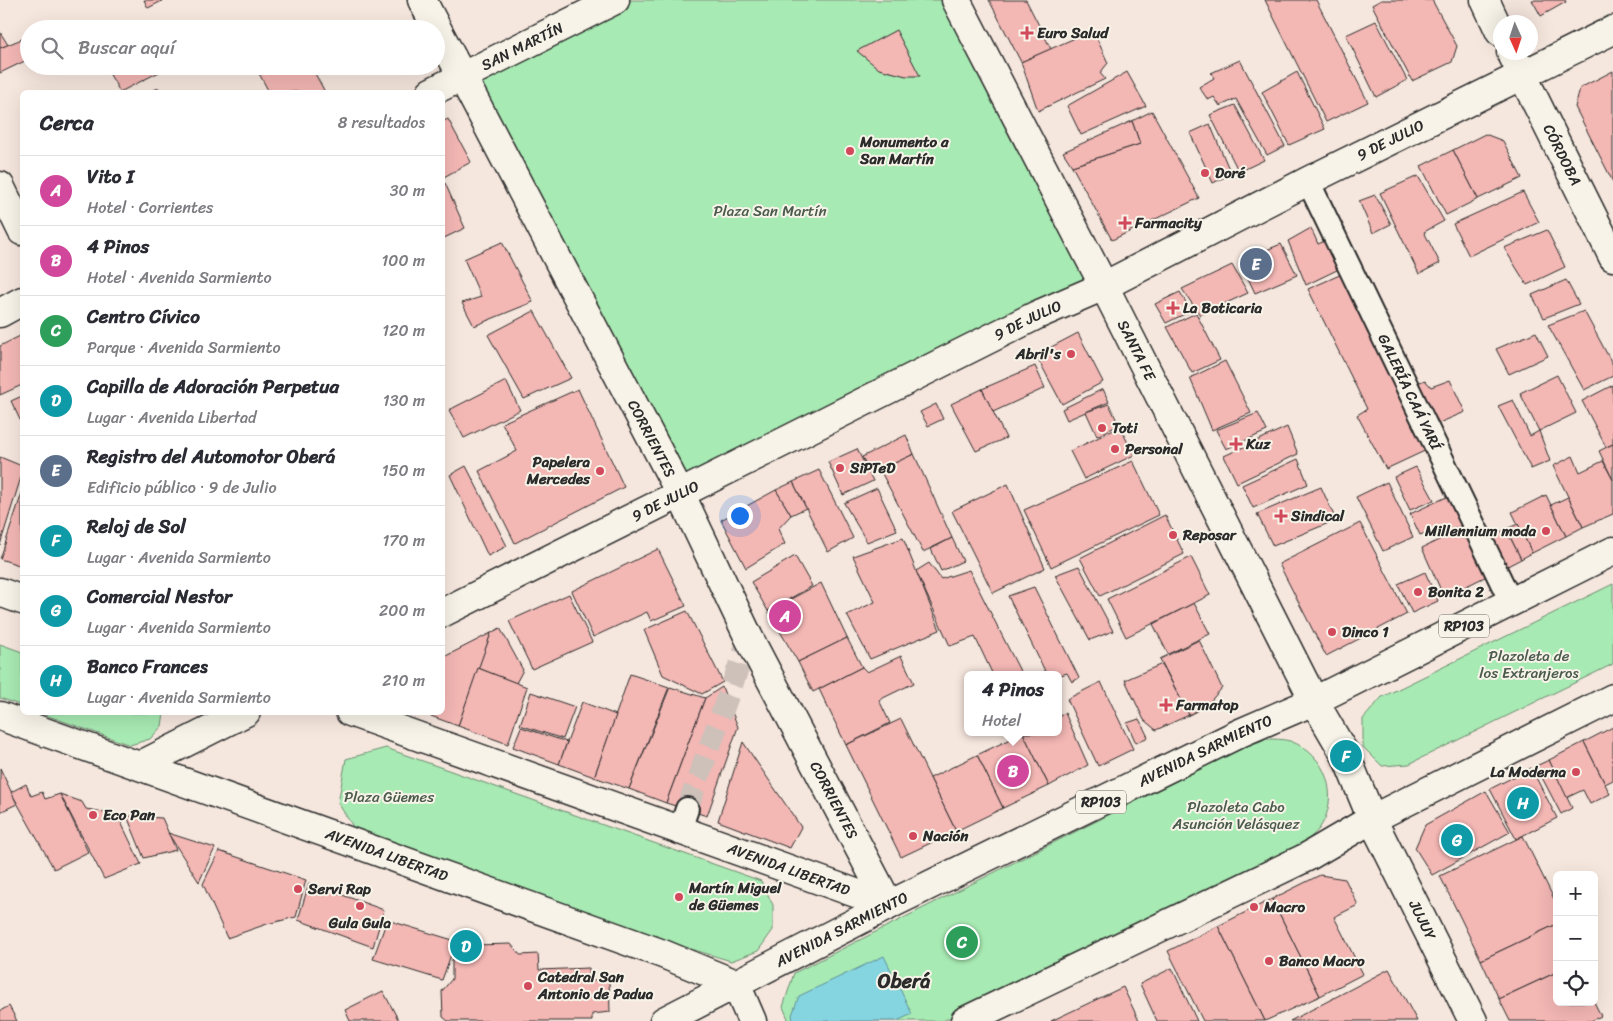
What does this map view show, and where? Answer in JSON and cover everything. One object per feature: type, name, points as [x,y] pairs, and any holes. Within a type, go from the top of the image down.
[{"type":"street","name":"CORRIENTES","points":[[422,0],[432,20]]},
{"type":"street","name":"SAN MARTÍN","points":[[435,90],[615,0]]},
{"type":"street","name":"SANTA FE","points":[[956,0],[1104,286],[1314,701],[1346,756],[1372,819]]},
{"type":"street","points":[[1484,0],[1493,18]]},
{"type":"street","name":"9 DE JULIO","points":[[445,611],[1037,315],[1104,286],[1308,181],[1516,64],[1613,30]]},
{"type":"street","name":"CORRIENTES","points":[[445,44],[680,493],[749,638],[889,905]]},
{"type":"street","name":"CÓRDOBA","points":[[1516,64],[1613,257]]},
{"type":"street","name":"GALERÍA CAÁ YARÍ","points":[[1308,181],[1511,602]]},
{"type":"street","points":[[0,186],[20,227]]},
{"type":"street","points":[[0,313],[20,302]]},
{"type":"street","name":"AVENIDA SARMIENTO","points":[[664,1021],[889,905],[1231,738],[1314,701],[1613,551]]},
{"type":"street","points":[[0,592],[20,599]]},
{"type":"street","points":[[964,1021],[1307,856],[1372,819],[1613,698]]},
{"type":"street","points":[[141,765],[240,715]]},
{"type":"street","name":"AVENIDA LIBERTAD","points":[[359,715],[683,821],[889,905]]},
{"type":"street","name":"AVENIDA LIBERTAD","points":[[0,716],[141,765],[663,954],[736,984]]},
{"type":"street","name":"JUJUY","points":[[1372,819],[1473,1021]]},
{"type":"street","points":[[736,984],[752,1021]]},
{"type":"green space","name":"Plaza San Martín","points":[[615,0],[956,0],[1104,286],[680,493],[462,77]]},
{"type":"green space","name":"Plazoleta de los Extranjeros","points":[[1613,584],[1613,664],[1409,764],[1382,766],[1363,747],[1363,719],[1382,697]]},
{"type":"green space","points":[[0,644],[20,651],[20,705],[0,698]]},
{"type":"green space","points":[[46,715],[164,715],[162,726],[150,739],[130,745]]},
{"type":"green space","name":"Plazoleta Cabo Asunción Velásquez","points":[[1267,739],[1287,740],[1303,747],[1321,766],[1327,778],[1329,804],[1326,817],[1319,829],[1301,845],[943,1021],[789,1021],[783,1007],[794,973],[1246,746]]},
{"type":"green space","name":"Plaza Güemes","points":[[386,748],[761,881],[773,905],[773,930],[758,951],[731,961],[668,942],[357,833],[338,803],[346,759]]},
{"type":"water","points":[[884,956],[912,1014],[897,1021],[793,1021],[792,1015],[799,996]]},
{"type":"building","points":[[144,0],[161,0],[162,1],[148,8]]},
{"type":"building","points":[[989,0],[1026,0],[1051,49],[1021,62]]},
{"type":"building","points":[[1265,0],[1316,0],[1368,102],[1326,122]]},
{"type":"building","points":[[1381,0],[1432,0],[1457,46],[1452,62],[1412,81],[1372,5]]},
{"type":"building","points":[[1532,0],[1565,0],[1566,2],[1541,16]]},
{"type":"building","points":[[1376,21],[1407,80],[1376,97],[1346,35]]},
{"type":"building","points":[[896,30],[920,76],[906,76],[879,69],[857,51]]},
{"type":"building","points":[[1093,30],[1108,63],[1100,73],[1105,79],[1038,111],[1021,62]]},
{"type":"building","points":[[0,32],[8,45],[0,48]]},
{"type":"building","points":[[20,40],[20,63],[0,73],[0,48]]},
{"type":"building","points":[[1240,60],[1285,146],[1267,155],[1236,99],[1220,106],[1214,97],[1208,100],[1199,87],[1214,78],[1211,73]]},
{"type":"building","points":[[1613,71],[1613,182],[1575,107],[1580,88]]},
{"type":"building","points":[[1127,72],[1146,106],[1081,135],[1067,106]]},
{"type":"building","points":[[1297,72],[1325,129],[1289,145],[1262,92]]},
{"type":"building","points":[[110,75],[153,75],[124,90],[119,90]]},
{"type":"building","points":[[260,75],[316,75],[324,90],[268,90]]},
{"type":"building","points":[[1235,105],[1264,160],[1239,172],[1210,115]]},
{"type":"building","points":[[1152,111],[1199,198],[1112,240],[1072,166],[1140,144],[1132,121]]},
{"type":"building","points":[[448,119],[471,162],[445,176],[445,120]]},
{"type":"building","points":[[1132,121],[1140,144],[1072,166],[1063,152]]},
{"type":"building","points":[[1210,124],[1231,174],[1213,183],[1190,133]]},
{"type":"building","points":[[1485,134],[1503,141],[1522,178],[1478,199],[1453,150]]},
{"type":"building","points":[[1453,150],[1478,199],[1446,215],[1421,166]]},
{"type":"building","points":[[1418,176],[1444,221],[1424,232],[1440,263],[1419,274],[1380,193]]},
{"type":"building","points":[[445,183],[465,228],[445,238]]},
{"type":"building","points":[[1523,192],[1539,222],[1469,256],[1453,224]]},
{"type":"building","points":[[1375,195],[1391,224],[1373,233],[1359,201]]},
{"type":"building","points":[[1311,228],[1318,244],[1327,240],[1339,269],[1306,285],[1288,241]]},
{"type":"building","points":[[1547,230],[1565,267],[1527,285],[1504,248]]},
{"type":"building","points":[[502,242],[533,302],[474,326],[462,303],[481,297],[464,259]]},
{"type":"building","points":[[1281,244],[1297,275],[1255,293],[1240,261]]},
{"type":"building","points":[[1232,265],[1248,293],[1200,315],[1182,289]]},
{"type":"building","points":[[1342,274],[1431,448],[1386,469],[1357,415],[1367,409],[1308,289]]},
{"type":"building","points":[[1566,280],[1579,304],[1544,318],[1532,295]]},
{"type":"building","points":[[1180,292],[1191,311],[1166,323],[1155,304]]},
{"type":"building","points":[[534,311],[571,378],[524,399],[488,335]]},
{"type":"building","points":[[1584,311],[1613,365],[1613,376],[1584,390],[1548,325]]},
{"type":"building","points":[[1196,313],[1220,360],[1192,373],[1167,327]]},
{"type":"building","points":[[1536,332],[1548,356],[1509,374],[1496,349]]},
{"type":"building","points":[[1078,333],[1103,382],[1062,404],[1036,355]]},
{"type":"building","points":[[20,336],[20,386],[0,395],[0,346]]},
{"type":"building","points":[[1225,361],[1251,413],[1212,430],[1190,378]]},
{"type":"building","points":[[1035,366],[1045,388],[993,412],[982,389]]},
{"type":"building","points":[[1557,375],[1576,413],[1539,431],[1520,393]]},
{"type":"building","points":[[1425,380],[1431,387],[1450,380],[1465,412],[1439,423],[1415,384]]},
{"type":"building","points":[[506,381],[520,410],[464,438],[449,410]]},
{"type":"building","points":[[1613,385],[1613,444],[1606,447],[1582,401]]},
{"type":"building","points":[[578,389],[624,487],[515,543],[479,471],[517,451],[502,423]]},
{"type":"building","points":[[982,389],[1006,438],[976,451],[951,404]]},
{"type":"building","points":[[1103,389],[1109,402],[1067,420],[1062,409]]},
{"type":"building","points":[[20,397],[20,420],[11,401]]},
{"type":"building","points":[[1513,400],[1530,436],[1539,431],[1550,461],[1531,469],[1498,406]]},
{"type":"building","points":[[936,404],[943,419],[928,426],[920,412]]},
{"type":"building","points":[[1109,404],[1119,425],[1097,436],[1086,412]]},
{"type":"building","points":[[1258,413],[1267,431],[1226,449],[1216,430]]},
{"type":"building","points":[[1120,427],[1134,455],[1084,479],[1070,451]]},
{"type":"building","points":[[1287,427],[1298,454],[1237,483],[1224,456]]},
{"type":"building","points":[[906,435],[914,454],[872,474],[862,457]]},
{"type":"building","points":[[1613,444],[1613,480],[1599,451]]},
{"type":"building","points":[[857,449],[873,481],[843,495],[828,462]]},
{"type":"building","points":[[914,454],[952,538],[923,552],[880,470]]},
{"type":"building","points":[[1573,456],[1580,472],[1603,461],[1613,480],[1613,514],[1583,527],[1553,466]]},
{"type":"building","points":[[0,457],[20,465],[20,480],[0,545]]},
{"type":"building","points":[[1298,459],[1308,484],[1253,508],[1242,485]]},
{"type":"building","points":[[1133,461],[1159,515],[1051,567],[1024,510]]},
{"type":"building","points":[[466,466],[507,546],[488,556],[450,475]]},
{"type":"building","points":[[1416,467],[1434,500],[1410,510],[1394,477]]},
{"type":"building","points":[[819,470],[853,538],[828,552],[793,482]]},
{"type":"building","points":[[793,482],[806,508],[791,515],[776,490]]},
{"type":"building","points":[[1387,482],[1413,537],[1383,551],[1356,497]]},
{"type":"building","points":[[1008,484],[1045,568],[993,593],[952,511]]},
{"type":"building","points":[[1321,487],[1336,520],[1273,546],[1257,514]]},
{"type":"building","points":[[877,488],[897,530],[867,542],[844,503]]},
{"type":"building","points":[[776,490],[791,515],[778,529],[785,544],[746,568],[721,520]]},
{"type":"building","points":[[1453,494],[1467,523],[1432,539],[1428,532],[1420,535],[1410,514]]},
{"type":"building","points":[[1546,495],[1566,536],[1532,553],[1512,512]]},
{"type":"building","points":[[1568,497],[1583,527],[1566,536],[1551,505]]},
{"type":"building","points":[[20,499],[20,565],[0,559]]},
{"type":"building","points":[[1165,515],[1184,554],[1100,596],[1080,558]]},
{"type":"building","points":[[1360,523],[1407,614],[1326,656],[1279,564]]},
{"type":"building","points":[[1518,524],[1532,553],[1521,559],[1506,529]]},
{"type":"building","points":[[1470,525],[1495,572],[1444,597],[1422,548]]},
{"type":"building","points":[[1506,529],[1521,559],[1498,571],[1483,541]]},
{"type":"building","points":[[903,538],[940,630],[870,659],[847,615],[875,602],[853,556]]},
{"type":"building","points":[[952,538],[963,561],[941,571],[931,549]]},
{"type":"building","points":[[658,549],[686,606],[651,621],[647,612],[593,637],[572,591]]},
{"type":"building","points":[[795,556],[812,586],[768,611],[751,582]]},
{"type":"building","points":[[1191,557],[1210,595],[1126,637],[1107,599]]},
{"type":"building","points":[[929,563],[941,579],[969,570],[1020,671],[991,671],[975,637],[950,646],[916,571]]},
{"type":"building","points":[[1079,566],[1113,631],[1090,640],[1055,575]]},
{"type":"building","name":"Bonita 2","points":[[1425,572],[1438,601],[1412,613],[1398,584]]},
{"type":"building","points":[[821,583],[847,638],[798,662],[768,611]]},
{"type":"building","points":[[1034,587],[1079,678],[1072,682],[1067,673],[1062,675],[1062,671],[1045,671],[1008,596]]},
{"type":"building","points":[[569,594],[592,642],[532,669],[509,621]]},
{"type":"building","points":[[1194,603],[1210,634],[1168,654],[1153,624]]},
{"type":"building","points":[[687,611],[723,682],[702,694],[663,675],[644,630]]},
{"type":"building","points":[[500,628],[523,670],[516,683],[478,668],[491,633]]},
{"type":"building","points":[[491,633],[458,726],[428,715],[445,715],[445,656]]},
{"type":"building","points":[[847,638],[862,667],[813,692],[798,662]]},
{"type":"building","points":[[1199,640],[1222,688],[1206,706],[1189,715],[1160,659]]},
{"type":"building","points":[[901,656],[914,683],[879,700],[890,723],[846,745],[819,689],[862,667],[867,672]]},
{"type":"building","points":[[1162,664],[1189,715],[1156,730],[1144,720],[1125,680]]},
{"type":"building","points":[[478,668],[527,687],[508,744],[458,726]]},
{"type":"building","points":[[630,674],[669,687],[629,789],[594,777]]},
{"type":"building","points":[[1101,682],[1133,749],[1098,766],[1067,699]]},
{"type":"building","points":[[670,687],[705,698],[666,803],[629,789]]},
{"type":"building","points":[[722,687],[738,727],[707,816],[666,803],[705,698]]},
{"type":"building","points":[[531,692],[575,707],[563,739],[520,725]]},
{"type":"building","points":[[582,702],[616,715],[594,777],[559,764]]},
{"type":"building","points":[[1065,713],[1088,765],[1049,786],[1024,736],[1062,736],[1062,715]]},
{"type":"building","points":[[901,719],[956,831],[901,857],[846,745]]},
{"type":"building","points":[[1139,719],[1148,737],[1136,743],[1127,723]]},
{"type":"building","points":[[521,727],[567,742],[559,764],[513,747]]},
{"type":"building","points":[[1613,727],[1613,780],[1605,784],[1584,742]]},
{"type":"building","points":[[1017,736],[1024,736],[1049,786],[1003,808],[977,755]]},
{"type":"building","points":[[743,742],[801,827],[790,848],[718,821]]},
{"type":"building","name":"La Moderna","points":[[1584,742],[1610,794],[1590,804],[1583,790],[1566,798],[1549,760]]},
{"type":"building","points":[[977,755],[1003,808],[956,831],[930,778]]},
{"type":"building","points":[[1549,760],[1572,808],[1561,814],[1536,766]]},
{"type":"building","points":[[0,768],[17,804],[0,812]]},
{"type":"building","points":[[1531,768],[1557,818],[1516,839],[1490,789]]},
{"type":"building","points":[[26,784],[31,796],[42,792],[45,799],[60,794],[88,852],[54,869],[11,792]]},
{"type":"building","points":[[1486,791],[1510,832],[1432,875],[1415,848],[1425,825]]},
{"type":"building","points":[[60,794],[82,802],[86,809],[117,814],[141,864],[104,879]]},
{"type":"building","points":[[127,816],[162,818],[176,850],[144,858]]},
{"type":"building","points":[[168,833],[215,848],[199,882]]},
{"type":"building","points":[[1523,836],[1553,897],[1553,926],[1481,960],[1440,876]]},
{"type":"building","points":[[219,851],[306,880],[296,917],[267,924],[227,938],[203,884]]},
{"type":"building","name":"Banco Macro","points":[[1320,875],[1345,879],[1358,905],[1334,917],[1363,974],[1320,996],[1272,899]]},
{"type":"building","points":[[309,883],[384,910],[373,947],[298,920]]},
{"type":"building","name":"Banco Macro","points":[[1272,899],[1320,996],[1265,1021],[1218,926]]},
{"type":"building","points":[[387,920],[456,941],[442,980],[373,959]]},
{"type":"building","points":[[1218,926],[1265,1021],[1203,1021],[1168,951]]},
{"type":"building","points":[[1553,926],[1553,974],[1499,999],[1481,960]]},
{"type":"building","points":[[463,938],[475,943],[469,955],[458,950]]},
{"type":"building","name":"Catedral San Antonio de Padua","points":[[511,944],[520,955],[538,954],[539,970],[589,968],[590,981],[609,980],[610,1012],[592,1014],[592,1021],[448,1021],[443,1017],[442,991],[452,979],[452,959],[465,958],[475,945]]},
{"type":"building","points":[[1172,968],[1197,1021],[1157,1021],[1140,984]]},
{"type":"building","points":[[1389,969],[1417,1021],[1290,1021]]},
{"type":"building","points":[[1553,974],[1553,1006],[1596,1006],[1601,1016],[1591,1021],[1510,1021],[1499,999]]},
{"type":"building","points":[[1123,987],[1139,1021],[1051,1021]]},
{"type":"building","points":[[383,991],[399,1021],[350,1021],[345,1010]]},
{"type":"building","points":[[9,1006],[17,1021],[0,1021],[0,1011]]},
{"type":"tunnel","points":[[687,809],[749,638]]},
{"type":"place","name":"Euro Salud","points":[[1027,33]]},
{"type":"place","name":"Monumento a San Martín","points":[[850,151]]},
{"type":"place","name":"Doré","points":[[1205,173]]},
{"type":"place","name":"Farmacity","points":[[1125,223]]},
{"type":"place","name":"Registro del Automotor Oberá","points":[[1256,264]]},
{"type":"place","name":"La Boticaria","points":[[1173,308]]},
{"type":"place","name":"Abril's","points":[[1071,354]]},
{"type":"place","name":"Toti","points":[[1102,428]]},
{"type":"place","name":"Kuz","points":[[1236,444]]},
{"type":"place","name":"Personal","points":[[1115,449]]},
{"type":"place","name":"SiPTeD","points":[[840,468]]},
{"type":"place","name":"Papelera Mercedes","points":[[600,471]]},
{"type":"place","name":"Sindical","points":[[1281,516]]},
{"type":"place","name":"Millennium moda","points":[[1546,531]]},
{"type":"place","name":"Reposar","points":[[1173,535]]},
{"type":"place","name":"Bonita 2","points":[[1418,592]]},
{"type":"place","name":"Vito I","points":[[785,616]]},
{"type":"place","name":"Dinco 1","points":[[1332,632]]},
{"type":"place","name":"Farmatop","points":[[1166,705]]},
{"type":"place","name":"Reloj de Sol","points":[[1346,756]]},
{"type":"place","name":"4 Pinos","points":[[1013,771]]},
{"type":"place","name":"La Moderna","points":[[1576,772]]},
{"type":"place","name":"Banco Frances","points":[[1523,803]]},
{"type":"place","name":"Eco Pan","points":[[93,815]]},
{"type":"place","name":"Nación","points":[[913,836]]},
{"type":"place","name":"Comercial Nestor","points":[[1457,840]]},
{"type":"place","name":"Servi Rap","points":[[298,889]]},
{"type":"place","name":"Martín Miguel de Güemes","points":[[679,897]]},
{"type":"place","name":"Gula Gula","points":[[360,906]]},
{"type":"place","name":"Macro","points":[[1254,907]]},
{"type":"place","name":"Centro Cívico","points":[[962,942]]},
{"type":"place","name":"Capilla de Adoración Perpetua","points":[[466,946]]},
{"type":"place","name":"Banco Macro","points":[[1269,961]]},
{"type":"place","name":"Catedral San Antonio de Padua","points":[[528,986]]},
{"type":"district","name":"Oberá","points":[[904,981]]}]
